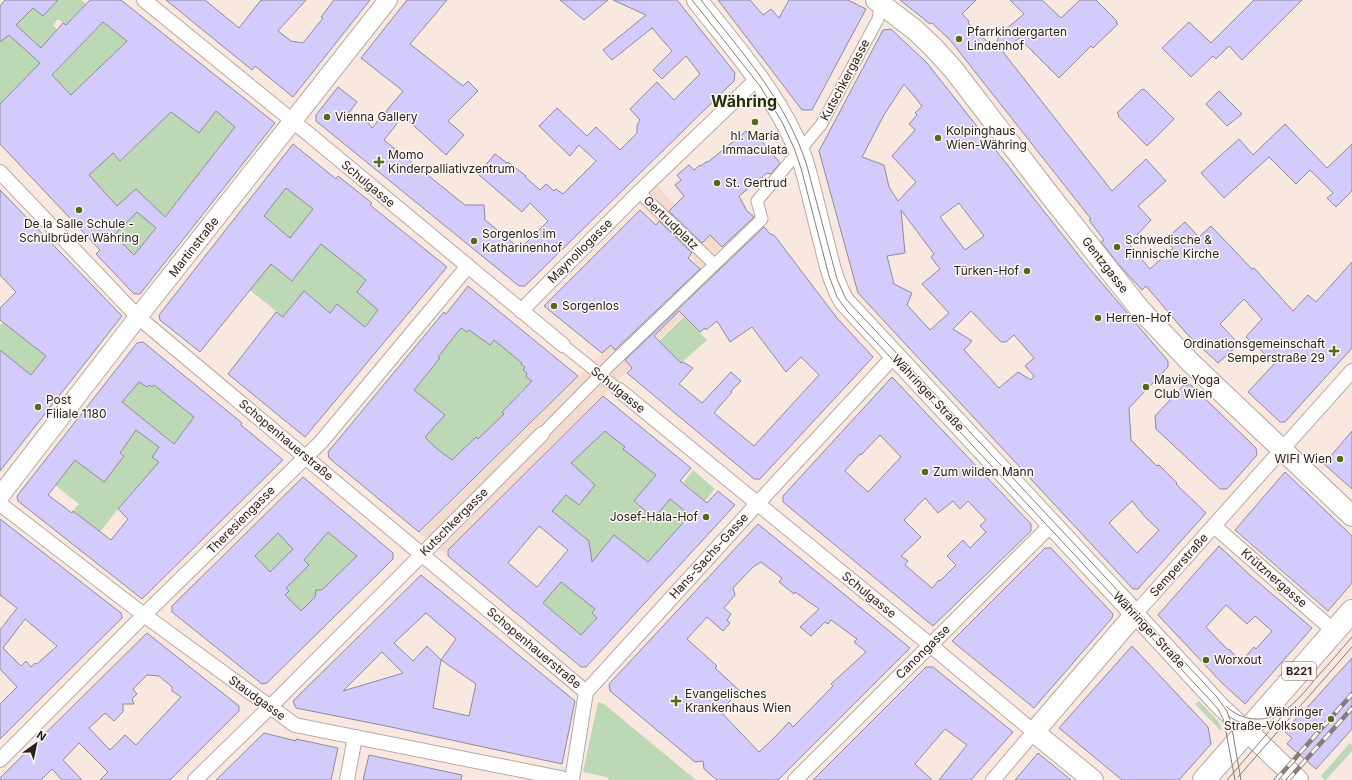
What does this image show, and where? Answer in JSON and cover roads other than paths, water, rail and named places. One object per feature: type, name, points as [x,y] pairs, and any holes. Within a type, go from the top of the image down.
[{"type":"main road","name":"Währinger Straße","points":[[697,0],[758,78],[780,111],[799,152],[810,187],[832,273],[839,292],[844,300],[855,314],[1135,614]]},
{"type":"main road","name":"Gentzgasse","points":[[880,1],[915,30],[953,69],[1139,308],[1190,362],[1352,516]]},
{"type":"main road","name":"B221","points":[[1204,780],[1352,611]]},
{"type":"main road","name":"Semperstraße","points":[[1034,732],[1135,614]]},
{"type":"main road","points":[[1247,731],[1298,780]]},
{"type":"main road","name":"Schulgasse","points":[[1034,732],[1093,780]]},
{"type":"street","name":"Schulgasse","points":[[144,0],[521,311],[931,645],[1034,732]]},
{"type":"street","name":"Martinstraße","points":[[0,496],[138,317],[388,0]]},
{"type":"street","name":"Kutschkergasse","points":[[799,152],[821,125],[878,19],[880,1]]},
{"type":"street","name":"Gertrudplatz","points":[[714,264],[639,192],[758,78]]},
{"type":"street","points":[[714,264],[762,219],[757,200],[799,152]]},
{"type":"street","name":"Schopenhauerstraße","points":[[0,172],[138,317],[586,692]]},
{"type":"street","name":"Maynollogasse","points":[[521,311],[639,192]]},
{"type":"street","name":"Kutschkergasse","points":[[195,780],[413,564],[600,375],[714,264]]},
{"type":"street","name":"Theresiengasse","points":[[0,760],[144,615],[321,442],[468,266]]},
{"type":"street","name":"Hans-Sachs-Gasse","points":[[586,692],[894,356]]},
{"type":"street","name":"Semperstraße","points":[[1135,614],[1352,371]]},
{"type":"street","name":"Staudgasse","points":[[0,504],[144,615],[295,725],[565,780]]},
{"type":"street","name":"Canongasse","points":[[795,780],[1051,525]]},
{"type":"street","name":"Krütznergasse","points":[[1214,526],[1334,631]]},
{"type":"street","name":"Währinger Straße","points":[[1135,614],[1222,707],[1247,731]]},
{"type":"street","points":[[572,780],[586,692]]},
{"type":"street","name":"Semperstraße","points":[[993,780],[1034,732]]},
{"type":"street","points":[[347,780],[355,737]]},
{"type":"tram line","points":[[692,0],[760,86],[782,122],[801,168],[829,276],[837,297],[848,312],[1218,709],[1224,721],[1235,780]]},
{"type":"tram line","points":[[701,0],[762,78],[775,98],[798,142],[807,166],[837,279],[846,299],[1216,696],[1227,711],[1231,723],[1241,780]]},
{"type":"tram line","points":[[1226,706],[1239,715],[1254,719],[1264,719],[1282,712],[1297,700],[1352,637]]},
{"type":"tram line","points":[[1238,777],[1352,647]]},
{"type":"tram line","points":[[1227,780],[1286,712]]},
{"type":"tram line","points":[[1228,716],[1240,722],[1252,725],[1264,725],[1277,722]]},
{"type":"railway","points":[[1276,780],[1352,694]]},
{"type":"railway","points":[[1288,780],[1352,708]]},
{"type":"place","name":"Pfarrkindergarten Lindenhof","points":[[959,39]]},
{"type":"place","name":"Vienna Gallery","points":[[327,117]]},
{"type":"place","name":"hl. Maria Immaculata","points":[[755,122]]},
{"type":"place","name":"Kolpinghaus Wien-Währing","points":[[938,138]]},
{"type":"place","name":"Momo Kinderpalliativzentrum","points":[[379,162]]},
{"type":"place","name":"St. Gertrud","points":[[717,183]]},
{"type":"place","name":"De la Salle Schule - Schulbrüder Währing","points":[[79,210]]},
{"type":"place","name":"Sorgenlos im Katharinenhof","points":[[474,241]]},
{"type":"place","name":"Schwedische & Finnische Kirche","points":[[1117,247]]},
{"type":"place","name":"Türken-Hof","points":[[1027,271]]},
{"type":"place","name":"Sorgenlos","points":[[554,306]]},
{"type":"place","name":"Herren-Hof","points":[[1098,318]]},
{"type":"place","name":"Ordinationsgemeinschaft Semperstraße 29","points":[[1334,351]]},
{"type":"place","name":"Mavie Yoga Club Wien","points":[[1146,387]]},
{"type":"place","name":"Post Filiale 1180","points":[[38,407]]},
{"type":"place","name":"WIFI Wien","points":[[1340,459]]},
{"type":"place","name":"Zum wilden Mann","points":[[925,472]]},
{"type":"place","name":"Josef-Hala-Hof","points":[[706,517]]},
{"type":"place","name":"Worxout","points":[[1206,660]]},
{"type":"place","name":"Evangelisches Krankenhaus Wien","points":[[676,701]]},
{"type":"place","name":"Währinger Straße-Volksoper","points":[[1331,719]]},
{"type":"district","name":"Währing","points":[[744,101]]}]
